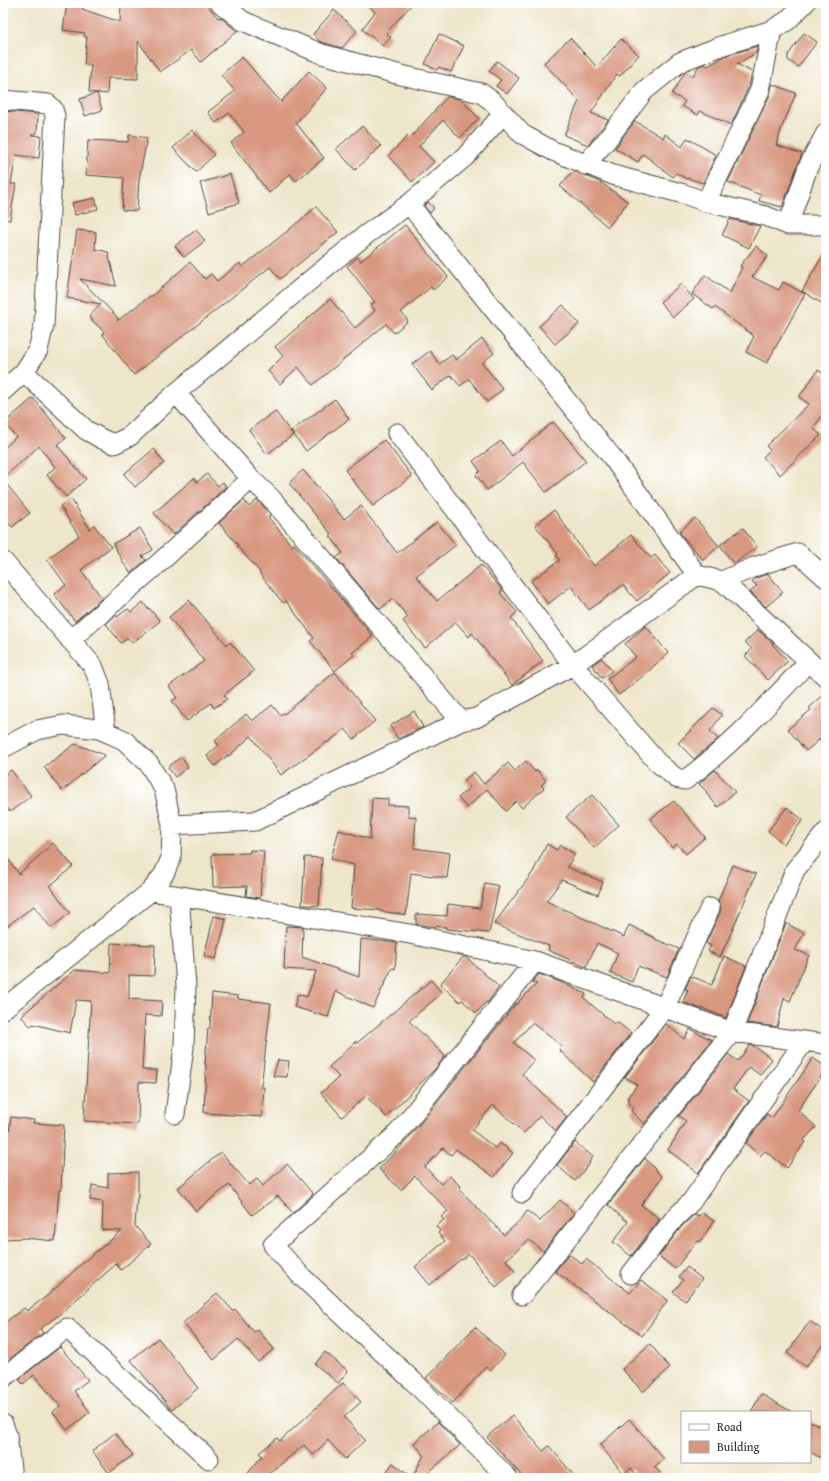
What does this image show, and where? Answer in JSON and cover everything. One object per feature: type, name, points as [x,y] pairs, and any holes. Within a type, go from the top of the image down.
[{"type":"street","points":[[220,3],[243,21],[322,54],[402,75],[481,93],[492,101],[522,134],[553,151],[613,175],[684,194],[706,202],[766,216],[788,225],[826,225]]},
{"type":"street","points":[[586,165],[644,91],[680,62],[721,46],[772,30],[787,21],[805,3]]},
{"type":"street","points":[[706,202],[760,90],[772,30]]},
{"type":"street","points":[[3,100],[48,104],[53,109],[55,116],[44,325],[38,350],[24,372],[3,391]]},
{"type":"street","points":[[24,372],[86,430],[114,444],[130,436],[176,393],[367,234],[409,204],[465,157],[503,114]]},
{"type":"street","points":[[788,225],[808,167],[826,133]]},
{"type":"street","points":[[409,204],[612,457],[697,575],[722,581],[826,677]]},
{"type":"street","points":[[176,393],[251,479],[270,498],[461,721]]},
{"type":"street","points":[[397,433],[573,664],[657,762],[676,778],[684,780],[706,764],[758,716],[809,661]]},
{"type":"street","points":[[70,640],[158,564],[251,479]]},
{"type":"street","points":[[722,581],[754,567],[798,553],[826,578]]},
{"type":"street","points":[[3,561],[93,666],[100,684],[106,732]]},
{"type":"street","points":[[172,825],[255,821],[461,721],[476,718],[573,664],[697,575]]},
{"type":"street","points":[[3,748],[37,730],[63,725],[99,729],[124,740],[149,764],[164,789],[172,825],[171,858],[164,874],[151,891],[3,1009]]},
{"type":"street","points":[[522,1295],[732,1032],[795,870],[826,832]]},
{"type":"street","points":[[151,891],[410,934],[535,961],[732,1032],[826,1044]]},
{"type":"street","points":[[175,1114],[184,1047],[186,986],[179,896]]},
{"type":"street","points":[[522,1193],[665,1007],[710,908]]},
{"type":"street","points":[[508,1478],[413,1381],[302,1277],[273,1245],[397,1134],[535,961]]},
{"type":"street","points":[[631,1274],[674,1219],[692,1202],[804,1042]]},
{"type":"street","points":[[3,1378],[67,1328],[209,1459]]},
{"type":"street","points":[[3,1424],[7,1435],[12,1478]]},
{"type":"building","points":[[67,3],[83,3],[82,9],[120,22],[121,6],[148,8],[154,3],[205,3],[218,18],[220,17],[237,31],[201,62],[191,50],[160,72],[138,41],[138,79],[108,78],[107,94],[89,92],[91,65],[84,64],[87,37],[84,36],[85,33],[63,30]]},
{"type":"building","points":[[366,3],[413,3],[386,33],[391,37],[383,46],[362,29],[375,12]]},
{"type":"building","points":[[334,10],[357,31],[342,48],[321,42],[313,34]]},
{"type":"building","points":[[804,33],[817,42],[798,67],[788,60],[788,55]]},
{"type":"building","points":[[439,34],[464,46],[451,72],[439,67],[437,70],[425,64]]},
{"type":"building","points":[[570,38],[597,67],[621,39],[639,55],[620,76],[617,74],[591,113],[608,120],[588,145],[564,135],[579,101],[544,63]]},
{"type":"building","points":[[758,46],[756,53],[737,64],[752,72],[749,86],[731,125],[700,111],[698,115],[682,106],[685,101],[672,94],[685,72],[693,76],[698,67],[704,64],[708,66],[725,56]]},
{"type":"building","points":[[242,57],[281,102],[309,71],[327,88],[296,123],[324,158],[296,181],[290,174],[269,193],[231,143],[244,132],[229,113],[216,123],[208,112],[235,91],[221,75]]},
{"type":"building","points":[[497,61],[519,78],[507,94],[496,86],[501,80],[489,71]]},
{"type":"building","points":[[772,84],[796,93],[776,145],[802,154],[782,207],[759,201],[761,195],[728,182],[770,95]]},
{"type":"building","points":[[97,93],[102,110],[85,116],[80,99]]},
{"type":"building","points":[[447,97],[460,99],[479,118],[460,138],[443,120],[419,146],[434,162],[412,182],[388,156],[409,135],[411,137]]},
{"type":"building","points":[[3,111],[38,114],[37,133],[31,135],[41,136],[39,158],[16,155],[11,184],[16,184],[10,220],[3,219]]},
{"type":"building","points":[[635,121],[663,138],[665,134],[682,147],[687,138],[716,155],[703,183],[687,179],[676,173],[673,177],[643,154],[638,162],[615,148]]},
{"type":"building","points":[[362,126],[381,146],[355,170],[336,149]]},
{"type":"building","points":[[192,130],[214,155],[196,172],[173,148]]},
{"type":"building","points":[[129,135],[147,138],[139,180],[137,211],[122,210],[124,178],[86,175],[88,140],[128,142]]},
{"type":"building","points":[[575,171],[600,182],[628,202],[608,227],[560,186],[571,173],[572,174]]},
{"type":"building","points":[[230,174],[239,203],[209,212],[200,183]]},
{"type":"building","points":[[95,198],[98,209],[75,215],[72,203]]},
{"type":"building","points":[[428,202],[434,208],[430,213],[424,206]]},
{"type":"building","points":[[316,207],[338,232],[280,279],[270,267],[134,375],[103,335],[102,333],[104,332],[89,317],[101,304],[67,298],[77,230],[96,232],[95,249],[108,252],[116,286],[80,279],[118,318],[117,321],[152,296],[190,262],[205,279],[211,274],[217,281],[240,263],[242,267]]},
{"type":"building","points":[[730,219],[760,226],[749,248],[722,235]]},
{"type":"building","points":[[405,225],[448,277],[433,290],[431,287],[401,312],[408,321],[394,333],[386,324],[313,385],[298,367],[280,384],[268,371],[283,356],[275,347],[330,299],[355,328],[375,311],[371,305],[375,302],[347,266],[358,257],[361,261]]},
{"type":"building","points":[[196,230],[205,241],[184,257],[175,246]]},
{"type":"building","points":[[756,246],[768,256],[752,277],[779,290],[783,282],[805,294],[767,363],[746,352],[754,336],[715,307],[713,309],[692,294],[705,275],[730,293],[742,267],[740,266]]},
{"type":"building","points":[[826,250],[826,306],[802,291]]},
{"type":"building","points":[[681,284],[694,299],[673,317],[660,302]]},
{"type":"building","points":[[563,305],[579,324],[555,344],[539,326]]},
{"type":"building","points":[[482,339],[494,353],[482,363],[503,389],[487,402],[469,379],[460,386],[451,375],[432,390],[412,364],[430,351],[439,364],[452,355],[456,360]]},
{"type":"building","points":[[818,370],[826,376],[826,411],[813,428],[821,435],[780,475],[763,457],[770,450],[766,446],[809,404],[799,397]]},
{"type":"building","points":[[33,398],[66,438],[57,445],[86,479],[66,497],[47,475],[55,467],[39,446],[3,478],[3,449],[16,437],[4,423]]},
{"type":"building","points":[[335,399],[349,419],[306,451],[291,431]]},
{"type":"building","points":[[275,411],[293,435],[267,454],[249,430]]},
{"type":"building","points":[[553,422],[586,461],[546,492],[523,462],[487,490],[476,475],[480,471],[473,461],[501,441],[512,456]]},
{"type":"building","points":[[384,440],[412,476],[373,506],[345,470]]},
{"type":"building","points":[[154,449],[164,463],[135,487],[124,474]]},
{"type":"building","points":[[303,470],[344,519],[361,506],[397,553],[437,522],[456,545],[416,576],[437,601],[481,565],[502,590],[500,593],[517,612],[511,618],[543,661],[512,685],[472,633],[469,637],[456,622],[425,648],[403,621],[408,617],[393,599],[380,609],[336,558],[343,553],[330,536],[332,535],[289,483]]},
{"type":"building","points":[[207,474],[218,486],[223,482],[226,487],[173,535],[154,513],[194,478],[197,482]]},
{"type":"building","points":[[3,480],[30,513],[12,527],[3,516]]},
{"type":"building","points":[[71,499],[90,529],[94,525],[111,547],[81,570],[102,598],[75,621],[54,594],[66,585],[47,559],[79,536],[60,506]]},
{"type":"building","points":[[244,500],[249,507],[257,500],[262,505],[271,515],[268,517],[292,546],[294,544],[373,636],[352,653],[354,655],[335,671],[310,641],[314,638],[286,601],[283,603],[259,573],[260,572],[219,523]]},
{"type":"building","points":[[554,510],[594,566],[631,535],[651,558],[655,555],[670,573],[637,601],[623,585],[589,610],[571,586],[548,604],[531,581],[560,560],[556,556],[558,554],[535,525]]},
{"type":"building","points":[[695,518],[719,546],[703,560],[679,532]]},
{"type":"building","points":[[140,528],[153,550],[142,556],[146,560],[131,573],[124,564],[113,544]]},
{"type":"building","points":[[743,528],[757,547],[734,564],[720,545]]},
{"type":"building","points":[[768,574],[783,592],[766,607],[750,592],[757,586],[752,581]]},
{"type":"building","points":[[189,600],[227,645],[230,642],[254,671],[224,695],[227,699],[214,708],[211,703],[187,721],[172,701],[177,698],[169,686],[204,661],[169,617]]},
{"type":"building","points":[[143,602],[160,621],[132,643],[128,638],[121,643],[106,624],[116,615],[117,617],[128,609],[131,612]]},
{"type":"building","points":[[646,626],[668,653],[619,695],[607,679],[636,657],[625,644]]},
{"type":"building","points":[[758,630],[773,643],[772,644],[788,661],[768,680],[745,656],[752,649],[745,642]]},
{"type":"building","points":[[602,658],[612,671],[602,678],[592,665]]},
{"type":"building","points":[[335,672],[375,721],[354,739],[345,729],[281,775],[251,736],[229,756],[228,755],[215,766],[207,756],[219,745],[215,741],[246,714],[252,721],[272,705],[280,715],[283,713],[284,714]]},
{"type":"building","points":[[826,693],[826,734],[806,751],[788,729],[811,710],[809,708]]},
{"type":"building","points":[[713,708],[722,715],[710,731],[718,739],[694,759],[678,743]]},
{"type":"building","points":[[414,711],[423,727],[398,739],[390,726]]},
{"type":"building","points":[[75,744],[105,755],[62,791],[44,767]]},
{"type":"building","points":[[181,757],[188,767],[175,777],[168,767]]},
{"type":"building","points":[[526,761],[535,772],[537,770],[546,781],[541,785],[544,788],[522,808],[516,801],[506,811],[487,789],[467,808],[458,798],[470,787],[464,780],[474,772],[484,784],[508,763],[515,771]]},
{"type":"building","points":[[11,770],[31,796],[10,812],[3,804],[3,776]]},
{"type":"building","points":[[715,770],[735,792],[718,807],[699,784]]},
{"type":"building","points":[[592,795],[619,825],[594,848],[566,817]]},
{"type":"building","points":[[372,798],[388,799],[388,805],[408,806],[408,816],[416,817],[414,848],[450,853],[447,878],[411,873],[406,915],[380,910],[351,908],[354,865],[331,859],[339,830],[370,839]]},
{"type":"building","points":[[674,801],[705,837],[686,854],[677,844],[672,848],[650,819]]},
{"type":"building","points":[[787,807],[803,820],[784,844],[768,831]]},
{"type":"building","points":[[53,843],[73,866],[50,886],[70,913],[51,928],[34,906],[3,929],[3,852],[19,874]]},
{"type":"building","points":[[547,844],[557,850],[560,845],[575,854],[567,867],[603,882],[598,895],[562,880],[546,901],[624,937],[629,925],[655,939],[679,949],[667,977],[638,966],[632,982],[610,973],[618,953],[597,943],[586,967],[548,950],[549,946],[494,924],[533,872]]},
{"type":"building","points":[[250,850],[264,851],[260,898],[246,896],[247,886],[213,887],[212,854],[250,853]]},
{"type":"building","points":[[305,857],[322,858],[319,906],[302,905]]},
{"type":"building","points":[[733,865],[756,874],[720,957],[708,951],[711,946],[706,943],[720,913],[721,907],[718,901]]},
{"type":"building","points":[[485,883],[499,886],[489,933],[446,929],[446,927],[416,924],[416,914],[447,916],[448,904],[480,908]]},
{"type":"building","points":[[214,916],[226,919],[216,959],[204,956]]},
{"type":"building","points":[[786,923],[804,933],[795,950],[809,955],[790,1001],[784,998],[777,1027],[747,1023]]},
{"type":"building","points":[[286,926],[303,927],[302,957],[359,977],[361,939],[397,943],[395,969],[392,968],[373,1008],[336,991],[328,1017],[294,1007],[298,994],[307,997],[316,971],[284,969]]},
{"type":"building","points":[[111,943],[155,945],[154,976],[129,975],[129,999],[162,1001],[161,1016],[145,1015],[142,1070],[157,1070],[156,1083],[139,1082],[138,1124],[84,1121],[91,1001],[76,1000],[70,1033],[33,1024],[30,1026],[21,1016],[75,970],[110,973]]},
{"type":"building","points":[[724,956],[746,966],[726,1018],[683,1002],[688,990],[685,989],[691,976],[712,985]]},
{"type":"building","points":[[463,957],[466,957],[499,987],[487,1003],[486,1002],[476,1013],[462,1000],[460,1002],[440,984]]},
{"type":"building","points":[[539,974],[586,994],[584,998],[615,1025],[617,1022],[631,1033],[593,1082],[559,1050],[562,1046],[532,1023],[514,1043],[534,1060],[522,1074],[567,1117],[556,1131],[540,1116],[524,1133],[493,1105],[472,1130],[495,1148],[500,1143],[513,1153],[494,1177],[456,1149],[451,1155],[443,1148],[425,1167],[441,1184],[450,1176],[461,1187],[459,1189],[504,1235],[521,1220],[527,1211],[540,1221],[560,1200],[574,1213],[543,1251],[529,1240],[506,1260],[515,1271],[496,1287],[469,1254],[430,1285],[415,1267],[445,1241],[438,1233],[440,1231],[436,1226],[444,1220],[441,1217],[448,1211],[415,1176],[401,1190],[379,1169],[406,1141],[513,1007],[517,1003],[518,1004],[520,1000],[537,984],[532,982]]},
{"type":"building","points":[[431,980],[442,993],[409,1021],[445,1056],[437,1067],[386,1117],[366,1096],[342,1117],[321,1093],[339,1077],[329,1067],[356,1041],[356,1044]]},
{"type":"building","points":[[212,993],[238,996],[238,999],[271,1003],[261,1087],[264,1087],[262,1117],[204,1113],[205,1064],[208,1028],[210,1028]]},
{"type":"building","points":[[666,1024],[684,1039],[690,1029],[712,1040],[644,1124],[631,1111],[634,1107],[627,1102],[629,1099],[627,1098],[637,1085],[625,1077]]},
{"type":"building","points":[[750,1045],[754,1046],[772,1059],[760,1075],[749,1067],[733,1089],[749,1101],[698,1173],[668,1150],[686,1121],[679,1116],[728,1054],[738,1061]]},
{"type":"building","points":[[813,1058],[826,1067],[826,1069],[798,1110],[816,1127],[803,1141],[805,1142],[787,1168],[765,1151],[760,1156],[746,1143],[767,1114],[772,1118]]},
{"type":"building","points":[[278,1060],[289,1061],[287,1077],[273,1076]]},
{"type":"building","points":[[11,1117],[34,1120],[33,1123],[64,1125],[61,1190],[59,1190],[55,1241],[25,1238],[3,1239],[3,1177]]},
{"type":"building","points":[[575,1142],[593,1157],[575,1181],[557,1165]]},
{"type":"building","points":[[221,1152],[249,1185],[257,1179],[263,1186],[287,1164],[313,1194],[293,1213],[278,1196],[252,1215],[229,1185],[196,1211],[178,1188]]},
{"type":"building","points":[[645,1158],[662,1177],[641,1205],[660,1219],[631,1256],[613,1242],[628,1222],[608,1205]]},
{"type":"building","points":[[138,1172],[138,1198],[135,1226],[151,1244],[121,1270],[116,1264],[60,1314],[40,1329],[43,1333],[6,1362],[3,1358],[3,1324],[24,1308],[27,1311],[48,1295],[86,1260],[122,1231],[102,1230],[103,1202],[90,1200],[92,1185],[108,1188],[108,1173]]},
{"type":"building","points":[[702,1213],[714,1221],[700,1242],[697,1241],[675,1269],[659,1256],[682,1226],[695,1214],[699,1216]]},
{"type":"building","points":[[569,1254],[582,1264],[586,1259],[630,1293],[641,1280],[668,1300],[642,1336],[555,1271]]},
{"type":"building","points":[[687,1267],[702,1279],[685,1301],[673,1292],[683,1280],[679,1277]]},
{"type":"building","points":[[217,1293],[233,1311],[235,1309],[254,1332],[258,1330],[274,1349],[258,1362],[238,1339],[214,1360],[183,1323]]},
{"type":"building","points":[[810,1321],[826,1333],[826,1340],[806,1367],[787,1353]]},
{"type":"building","points":[[475,1327],[505,1355],[490,1371],[486,1367],[453,1403],[426,1378]]},
{"type":"building","points":[[158,1338],[198,1388],[172,1410],[131,1360]]},
{"type":"building","points":[[650,1344],[670,1368],[643,1392],[622,1369]]},
{"type":"building","points":[[60,1347],[88,1380],[74,1391],[90,1412],[67,1430],[53,1412],[60,1406],[34,1375],[23,1384],[19,1379]]},
{"type":"building","points":[[325,1352],[348,1371],[338,1383],[315,1364]]},
{"type":"building","points":[[343,1383],[361,1402],[344,1417],[365,1440],[345,1459],[328,1440],[313,1455],[304,1445],[264,1478],[244,1478],[262,1456],[259,1453],[277,1438],[280,1441]]},
{"type":"building","points":[[761,1394],[790,1411],[752,1411]]},
{"type":"building","points":[[512,1415],[543,1451],[549,1446],[576,1478],[524,1478],[487,1437]]},
{"type":"building","points":[[629,1419],[664,1459],[654,1467],[666,1478],[639,1478],[631,1468],[624,1474],[600,1445]]},
{"type":"building","points":[[438,1422],[460,1445],[422,1478],[412,1478],[424,1455],[414,1443]]},
{"type":"building","points":[[811,1422],[826,1429],[826,1461],[811,1453]]},
{"type":"building","points":[[115,1433],[133,1455],[109,1473],[92,1451]]},
{"type":"building","points":[[393,1463],[412,1478],[382,1478]]}]
